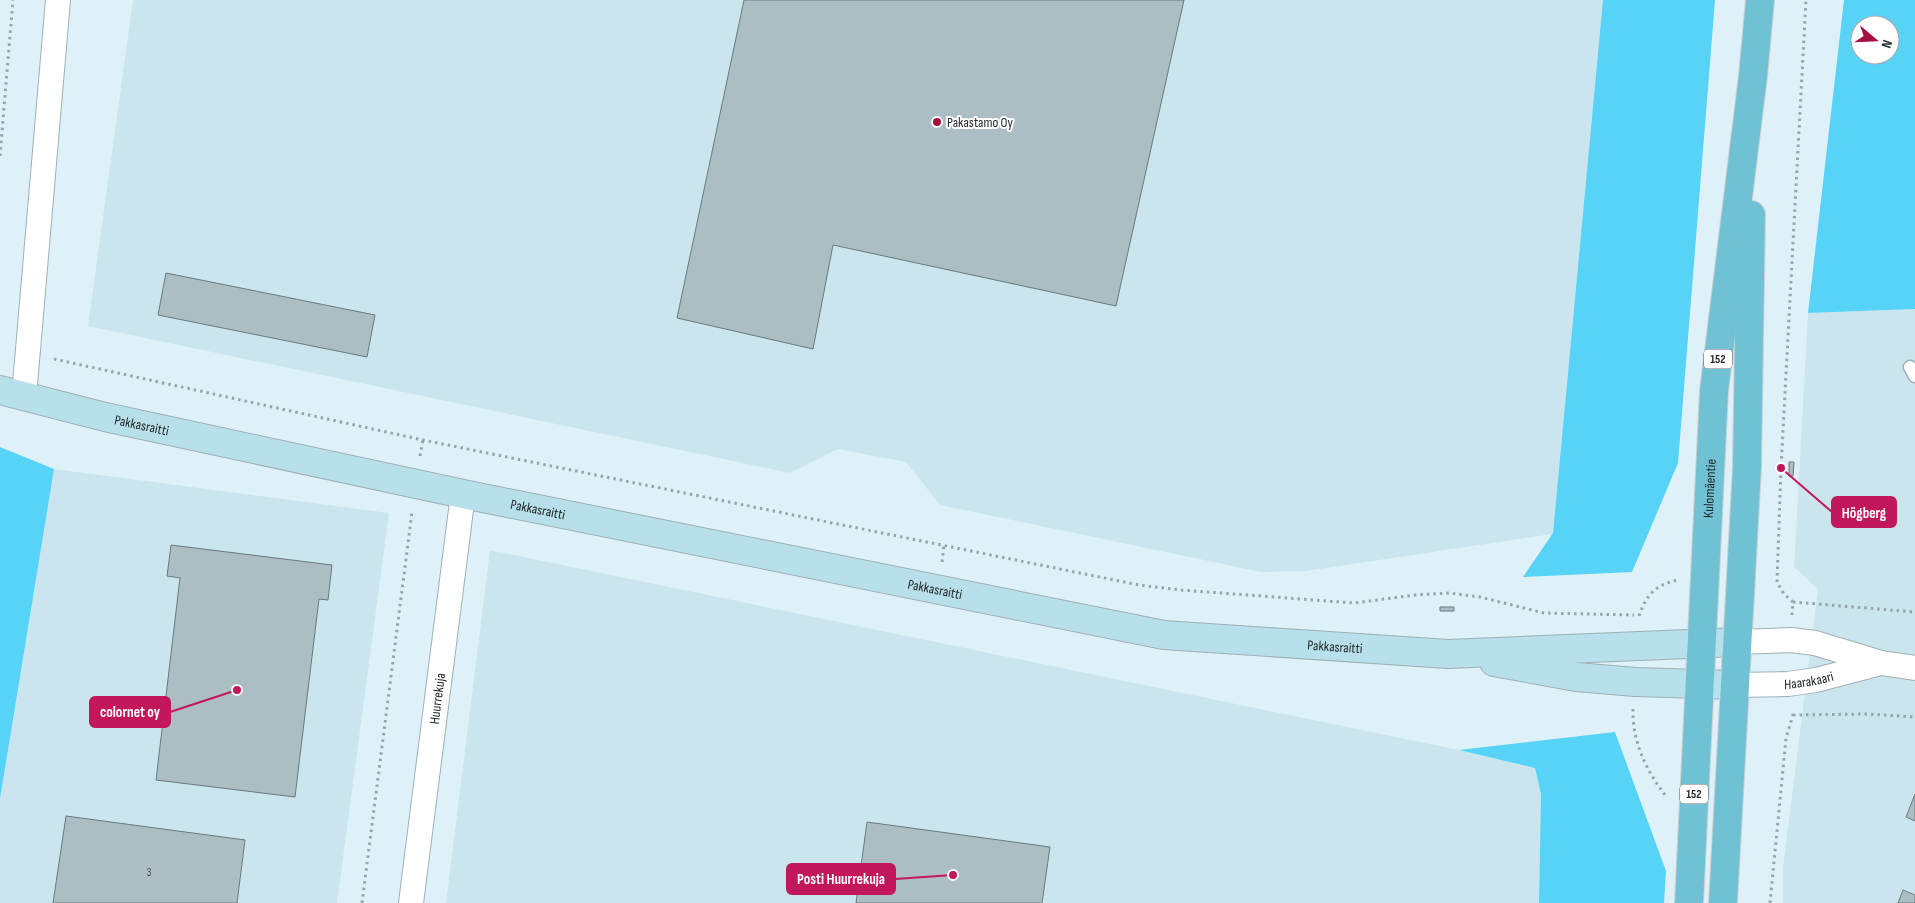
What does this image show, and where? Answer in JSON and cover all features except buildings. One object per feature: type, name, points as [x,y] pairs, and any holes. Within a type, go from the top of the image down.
[{"type":"main road","name":"Kulomäentie","points":[[1689,903],[1714,391],[1753,76],[1760,0]]},
{"type":"main road","name":"Kulomäentie","points":[[1723,903],[1747,467],[1753,76]]},
{"type":"street","name":"Pakkasraitti","points":[[58,0],[12,393],[105,416],[462,494],[1164,636],[1448,654],[1737,642]]},
{"type":"street","name":"Huurrekuja","points":[[411,903],[462,494]]},
{"type":"street","name":"Haarakaari","points":[[1737,642],[1791,640],[1815,643],[1881,663],[1915,668]]},
{"type":"street","name":"Pakkasraitti","points":[[1448,654],[1576,677],[1635,682],[1734,685]]},
{"type":"street","name":"Haarakaari","points":[[1734,685],[1788,684],[1816,680],[1881,663]]},
{"type":"path","points":[[0,156],[13,0]]},
{"type":"path","points":[[1806,0],[1781,468],[1777,582],[1784,594],[1793,602],[1915,612]]},
{"type":"path","points":[[51,358],[423,440],[1139,585],[1354,603],[1450,593],[1480,597],[1544,613],[1639,616],[1637,645]]},
{"type":"path","points":[[362,903],[423,440]]},
{"type":"path","points":[[1791,640],[1793,602]]},
{"type":"path","points":[[1635,682],[1633,722],[1638,749],[1655,782],[1666,795],[1665,804]]},
{"type":"path","points":[[1770,903],[1786,738],[1793,715],[1788,684]]},
{"type":"path","points":[[1793,715],[1867,714],[1915,717]]},
{"type":"shaded area","points":[[133,0],[1603,0],[1553,534],[1306,571],[1261,572],[940,505],[906,462],[838,449],[790,473],[88,326]]},
{"type":"shaded area","points":[[1603,0],[1715,0],[1678,463],[1632,572],[1523,577],[1553,533]]},
{"type":"shaded area","points":[[1844,0],[1915,0],[1915,309],[1808,313]]},
{"type":"shaded area","points":[[1915,309],[1915,903],[1783,903],[1783,867],[1818,589],[1794,567],[1808,313]]},
{"type":"shaded area","points":[[0,447],[54,469],[0,799]]},
{"type":"shaded area","points":[[54,469],[389,513],[337,903],[0,903],[0,799]]},
{"type":"shaded area","points":[[490,550],[1459,750],[1535,768],[1541,794],[1539,903],[446,903]]},
{"type":"shaded area","points":[[1615,732],[1666,871],[1664,903],[1539,903],[1541,794],[1535,768],[1459,750]]},
{"type":"place","name":"Pakastamo Oy","points":[[937,122]]},
{"type":"place","name":"Högberg","points":[[1781,468]]},
{"type":"place","name":"colornet oy","points":[[237,690]]},
{"type":"place","name":"Posti Huurrekuja","points":[[953,875]]}]
